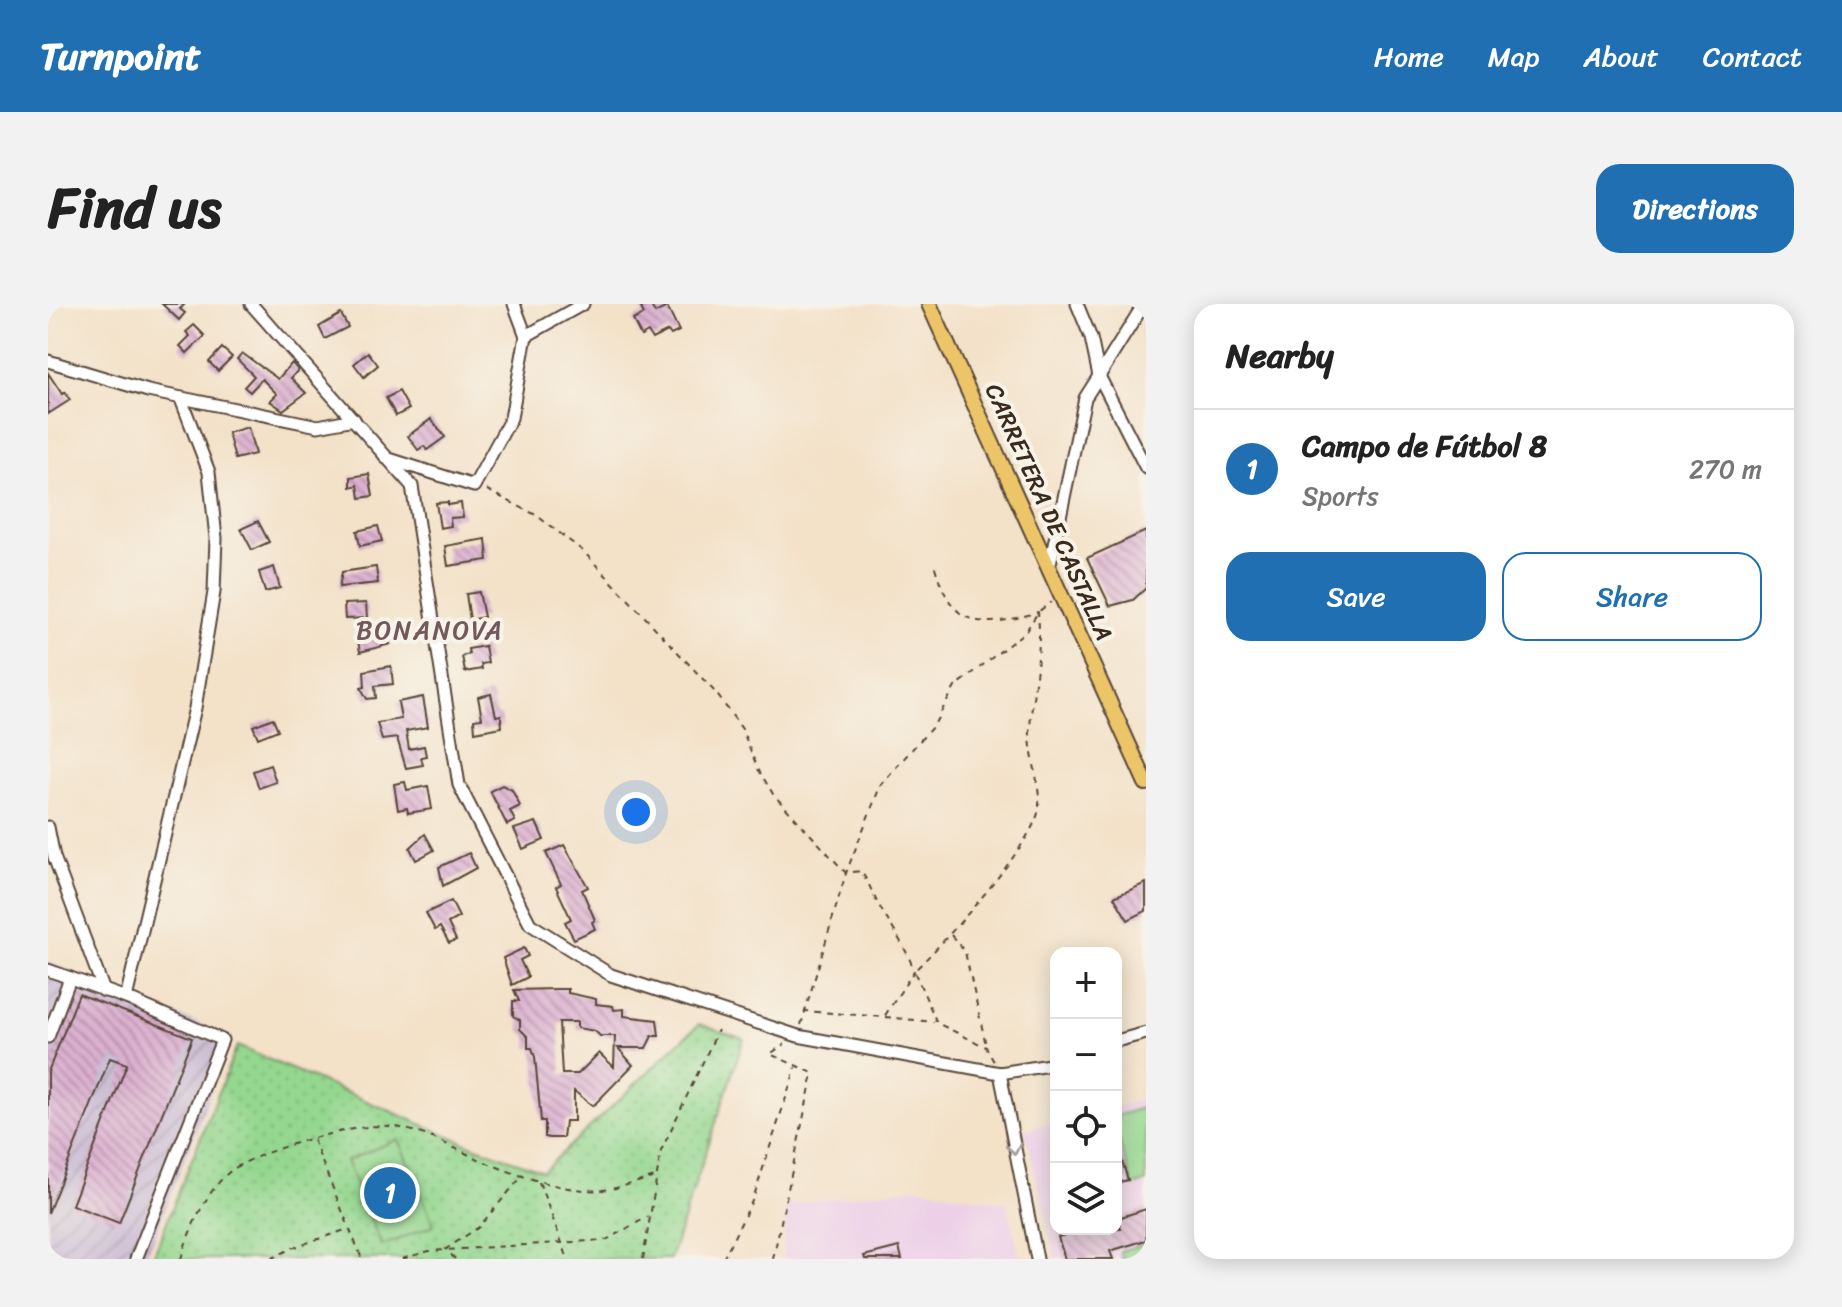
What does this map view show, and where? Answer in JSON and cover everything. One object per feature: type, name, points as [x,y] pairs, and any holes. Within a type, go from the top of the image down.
[{"type":"main road","name":"CARRETERA DE CASTALLA","points":[[929,304],[1050,564],[1146,783]]},
{"type":"street","points":[[251,304],[412,486],[459,785],[530,924],[611,975],[798,1036],[1000,1073],[1050,1065]]},
{"type":"street","points":[[386,458],[474,486],[511,418],[526,336],[514,304]]},
{"type":"street","points":[[526,336],[583,304]]},
{"type":"street","points":[[1077,304],[1091,338],[1099,376],[1146,468]]},
{"type":"street","points":[[1050,564],[1085,398],[1144,304]]},
{"type":"street","points":[[48,361],[181,399],[318,426],[354,419]]},
{"type":"street","points":[[126,998],[195,708],[214,592],[216,538],[209,472],[181,399]]},
{"type":"street","points":[[48,827],[54,857],[104,991]]},
{"type":"street","points":[[48,970],[126,998],[222,1040],[136,1259]]},
{"type":"street","points":[[48,1037],[70,978]]},
{"type":"street","points":[[1122,1039],[1146,1033]]},
{"type":"street","points":[[1000,1073],[1037,1259]]},
{"type":"path","points":[[474,486],[498,494],[536,515],[583,551],[716,693],[742,729],[758,769],[773,794],[846,873]]},
{"type":"path","points":[[935,567],[943,597],[958,614],[978,624],[1009,621],[1038,612],[1062,594]]},
{"type":"path","points":[[773,1259],[813,1073],[770,1054],[798,1036],[846,873],[881,784],[934,725],[955,687],[1026,631],[1038,612]]},
{"type":"path","points":[[884,1017],[914,971],[950,934],[1018,852],[1040,809],[1030,744],[1042,648],[1038,612]]},
{"type":"path","points":[[846,873],[860,871],[870,883],[874,896],[907,947],[937,1023]]},
{"type":"path","points":[[950,934],[965,952],[986,1047],[1000,1073]]},
{"type":"path","points":[[805,1011],[937,1023],[986,1047]]},
{"type":"path","points":[[643,1259],[661,1151],[718,1030]]},
{"type":"path","points":[[723,1259],[753,1199],[796,1066]]},
{"type":"path","points":[[181,1259],[205,1201],[227,1173],[250,1159],[340,1131],[387,1126],[424,1134],[486,1162],[538,1179],[601,1190],[656,1177]]},
{"type":"path","points":[[313,1139],[362,1259]]},
{"type":"path","points":[[446,1249],[479,1227],[524,1174]]},
{"type":"path","points":[[538,1179],[568,1259]]},
{"type":"path","points":[[402,1259],[446,1249],[606,1240],[649,1216]]},
{"type":"path","points":[[271,1259],[329,1234],[350,1229]]},
{"type":"path","points":[[446,1249],[455,1259]]},
{"type":"shaded area","points":[[48,962],[232,1037],[146,1259],[48,1259]]},
{"type":"shaded area","points":[[1146,1099],[1146,1259],[1056,1259],[1050,1235],[1122,1235],[1122,1105]]},
{"type":"shaded area","points":[[1050,1124],[1050,1234],[1025,1130]]},
{"type":"shaded area","points":[[916,1187],[1007,1203],[1020,1259],[782,1259],[787,1205]]},
{"type":"green space","points":[[699,1024],[744,1039],[670,1259],[152,1259],[237,1046],[468,1144],[543,1171]]},
{"type":"green space","points":[[1145,1107],[1146,1182],[1133,1186],[1122,1150],[1122,1114]]},
{"type":"green space","points":[[398,1139],[434,1225],[382,1246],[346,1161]]},
{"type":"green space","points":[[1146,1243],[1146,1259],[1122,1259],[1120,1251]]},
{"type":"building","points":[[162,304],[185,304],[180,309],[185,313],[179,320]]},
{"type":"building","points":[[650,304],[655,313],[667,307],[679,331],[671,335],[668,331],[652,339],[648,332],[641,336],[633,320],[644,314],[641,308]]},
{"type":"building","points":[[341,314],[348,327],[325,339],[319,327]]},
{"type":"building","points":[[194,325],[205,336],[187,353],[180,346],[190,336],[186,332]]},
{"type":"building","points":[[222,348],[232,357],[218,371],[209,362]]},
{"type":"building","points":[[368,352],[378,365],[364,377],[354,364]]},
{"type":"building","points":[[242,353],[278,379],[292,363],[298,370],[291,378],[306,393],[283,410],[270,401],[277,394],[262,379],[250,392],[244,387],[254,376],[237,359]]},
{"type":"building","points":[[48,373],[62,394],[65,392],[70,400],[48,414]]},
{"type":"building","points":[[399,391],[409,409],[396,416],[386,398]]},
{"type":"building","points":[[431,419],[445,437],[427,450],[424,446],[418,450],[408,436]]},
{"type":"building","points":[[248,427],[255,454],[235,459],[228,433]]},
{"type":"building","points":[[369,474],[373,496],[360,498],[358,485],[351,487],[351,477]]},
{"type":"building","points":[[448,502],[448,505],[461,503],[463,517],[450,518],[451,526],[440,528],[436,503]]},
{"type":"building","points":[[258,521],[269,542],[252,550],[241,529]]},
{"type":"building","points":[[378,526],[382,541],[360,546],[357,531]]},
{"type":"building","points":[[1146,531],[1146,588],[1133,600],[1110,606],[1087,558]]},
{"type":"building","points":[[486,539],[488,560],[448,566],[445,546]]},
{"type":"building","points":[[274,567],[280,588],[265,592],[259,572]]},
{"type":"building","points":[[376,567],[378,583],[339,587],[342,572]]},
{"type":"building","points":[[479,592],[484,617],[470,620],[466,594]]},
{"type":"building","points":[[366,603],[367,618],[345,619],[344,604]]},
{"type":"building","points":[[383,632],[390,644],[360,652],[357,635]]},
{"type":"building","points":[[485,646],[488,663],[481,664],[482,669],[465,672],[462,656],[469,654],[468,649]]},
{"type":"building","points":[[391,666],[393,684],[375,686],[376,698],[367,699],[361,688],[365,687],[364,671]]},
{"type":"building","points":[[491,694],[496,716],[501,715],[502,727],[475,732],[474,719],[482,718],[478,697]]},
{"type":"building","points":[[423,697],[428,727],[406,731],[409,749],[424,746],[426,756],[421,757],[423,765],[406,768],[397,738],[382,740],[377,723],[401,719],[398,702]]},
{"type":"building","points":[[273,718],[278,730],[258,738],[253,726]]},
{"type":"building","points":[[270,765],[276,782],[259,788],[253,771]]},
{"type":"building","points":[[405,782],[407,790],[428,786],[432,809],[408,813],[407,808],[398,810],[394,784]]},
{"type":"building","points":[[502,785],[512,790],[520,806],[510,811],[515,821],[507,825],[490,791]]},
{"type":"building","points":[[536,822],[544,840],[523,849],[514,829]]},
{"type":"building","points":[[425,834],[434,850],[416,860],[410,848]]},
{"type":"building","points":[[564,845],[588,887],[582,890],[595,920],[592,922],[595,929],[574,939],[565,922],[571,919],[556,887],[561,884],[546,853]]},
{"type":"building","points":[[469,853],[476,868],[443,886],[439,867]]},
{"type":"building","points":[[1146,883],[1146,911],[1128,920],[1114,897]]},
{"type":"building","points":[[451,901],[459,917],[448,923],[456,940],[449,943],[440,927],[435,930],[426,913]]},
{"type":"building","points":[[524,948],[528,956],[520,960],[528,977],[512,985],[503,958]]},
{"type":"building","points":[[568,989],[568,993],[596,999],[596,1004],[613,1006],[614,1010],[624,1009],[624,1016],[657,1020],[659,1036],[652,1036],[646,1048],[618,1048],[633,1065],[593,1106],[574,1091],[574,1121],[565,1121],[563,1138],[545,1137],[535,1057],[532,1048],[528,1048],[528,1037],[520,1029],[520,1020],[513,1016],[513,1001],[519,1001],[514,990]],"holes":[[[559,1022],[577,1022],[577,1028],[595,1031],[600,1036],[615,1036],[614,1067],[599,1053],[578,1074],[562,1074]]]},
{"type":"building","points":[[79,994],[192,1038],[119,1223],[72,1205],[127,1064],[110,1058],[48,1213],[48,1072]]},
{"type":"building","points":[[1122,1161],[1128,1180],[1122,1182]]},
{"type":"building","points":[[1146,1209],[1146,1240],[1110,1251],[1113,1259],[1065,1259],[1058,1237],[1122,1235],[1122,1217]]},
{"type":"building","points":[[899,1247],[902,1259],[865,1259],[864,1256]]},
{"type":"place","name":"Campo de Fútbol 8","points":[[390,1193]]},
{"type":"district","name":"BONANOVA","points":[[430,630]]}]
